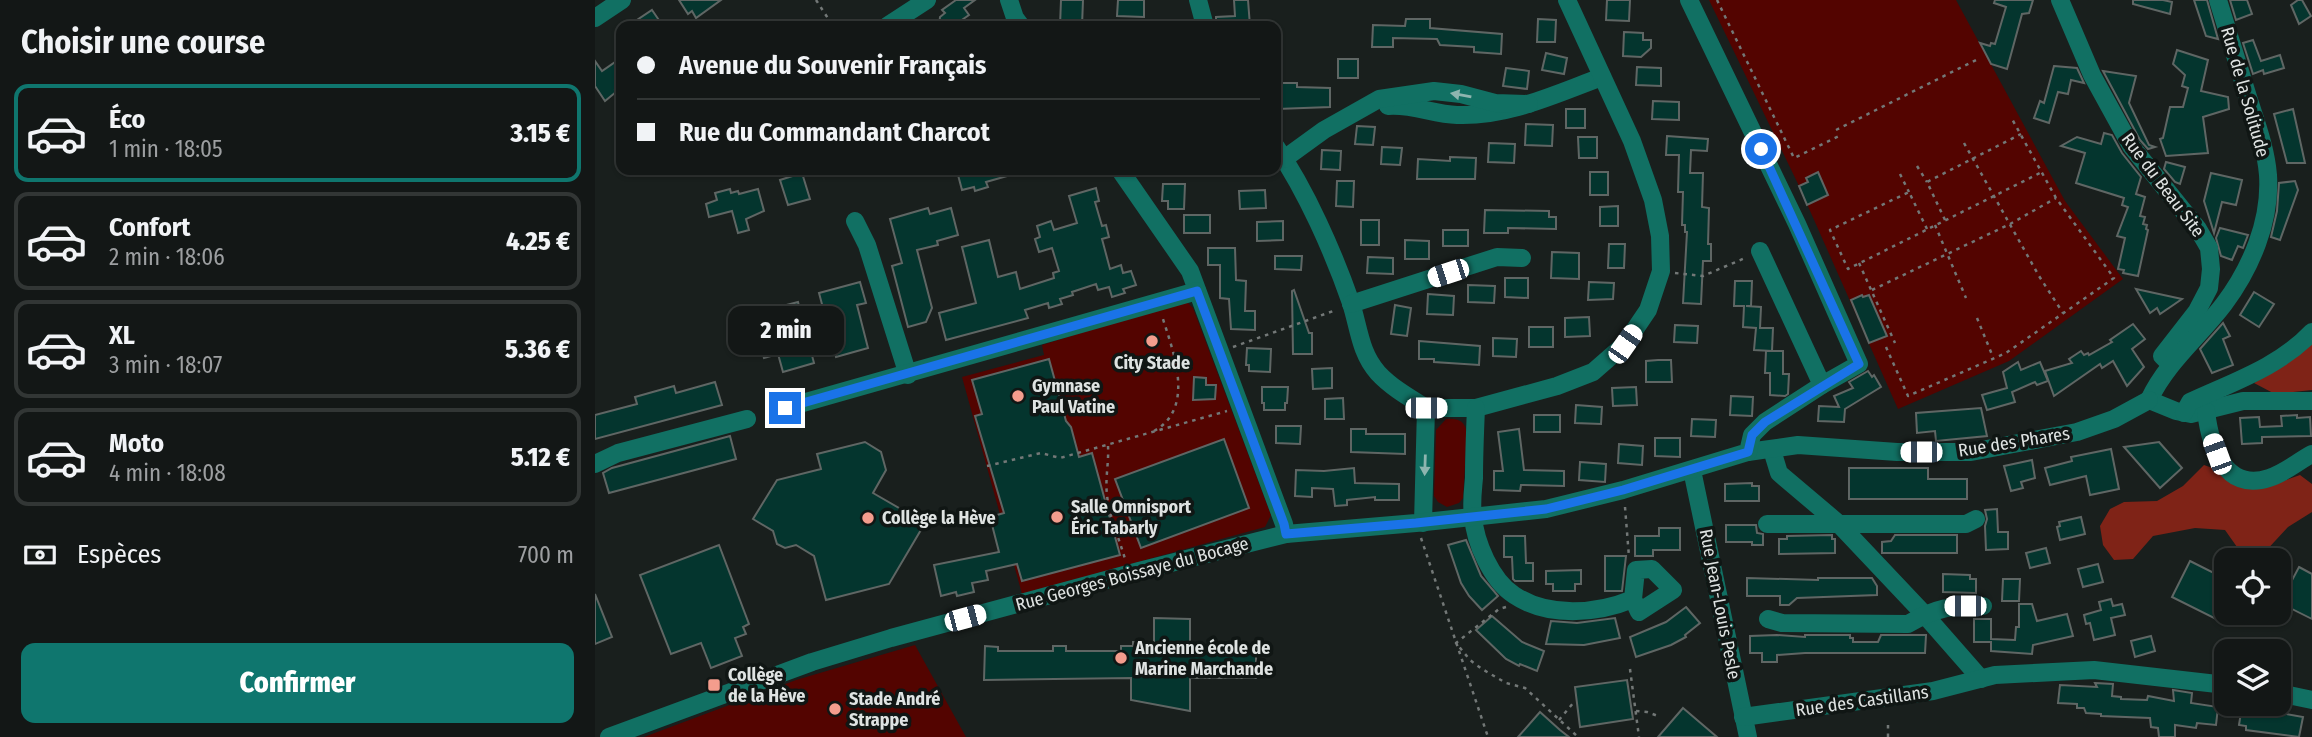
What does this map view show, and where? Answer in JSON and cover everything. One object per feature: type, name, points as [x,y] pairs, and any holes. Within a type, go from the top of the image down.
[{"type":"street","points":[[595,18],[621,0]]},
{"type":"street","points":[[1009,0],[1017,21]]},
{"type":"street","points":[[1198,0],[1204,21]]},
{"type":"street","points":[[1281,155],[1320,229],[1351,304],[1360,344],[1377,372],[1398,391],[1426,408],[1476,408],[1556,386],[1593,372],[1625,344],[1648,310],[1661,271],[1660,236],[1653,200],[1632,141],[1567,0]]},
{"type":"street","points":[[1689,0],[1797,224],[1859,364],[1765,422],[1752,435],[1748,452]]},
{"type":"street","name":"Rue du Beau Site","points":[[2060,0],[2092,75],[2131,146],[2198,229],[2209,248],[2209,288],[2196,311],[2162,356],[2171,364]]},
{"type":"street","name":"Rue de la Solitude","points":[[2149,400],[2158,380],[2223,306],[2247,271],[2266,215],[2268,175],[2259,131],[2218,0]]},
{"type":"street","points":[[895,21],[921,4]]},
{"type":"street","points":[[1281,152],[1360,110],[1403,105],[1456,115],[1492,113],[1529,104],[1602,77]]},
{"type":"street","points":[[1124,175],[1190,271],[1286,534]]},
{"type":"street","points":[[855,221],[867,245],[908,375]]},
{"type":"street","points":[[1760,251],[1822,385]]},
{"type":"street","points":[[1351,304],[1497,257],[1522,258]]},
{"type":"street","points":[[785,408],[1197,291]]},
{"type":"street","points":[[2184,413],[2190,402],[2274,364],[2298,347],[2312,332]]},
{"type":"street","points":[[2149,400],[2184,413],[2206,411],[2243,401],[2312,401]]},
{"type":"street","name":"Rue des Phares","points":[[1623,490],[1748,452],[1798,445],[1896,452],[1971,452],[2077,432],[2114,419],[2149,400]]},
{"type":"street","points":[[1420,523],[1426,408]]},
{"type":"street","points":[[1476,408],[1472,517],[1481,547],[1494,573],[1513,594],[1556,610],[1586,611],[1614,607],[1633,599]]},
{"type":"street","points":[[2206,411],[2217,454],[2223,466],[2236,476],[2253,481],[2269,478],[2312,454]]},
{"type":"street","points":[[595,464],[618,453],[747,419]]},
{"type":"street","points":[[1772,450],[1779,473],[1837,523],[1924,614],[1980,679]]},
{"type":"street","name":"Rue Jean-Louis Pesle","points":[[1692,470],[1748,737]]},
{"type":"street","name":"Rue Georges Boissaye du Bocage","points":[[609,737],[812,662],[891,638],[1139,570],[1286,534],[1546,509],[1623,490]]},
{"type":"street","points":[[1767,524],[1966,524],[1976,519]]},
{"type":"street","points":[[1652,569],[1673,590],[1639,612],[1633,599],[1636,570],[1652,569]]},
{"type":"street","points":[[1768,619],[1782,623],[1908,624],[1924,614],[1948,606],[1983,606]]},
{"type":"street","name":"Rue des Castillans","points":[[1743,717],[1933,691],[1995,675],[2094,670],[2214,684]]},
{"type":"street","points":[[2291,696],[2312,700]]},
{"type":"path","points":[[816,0],[830,21]]},
{"type":"path","points":[[1717,0],[1794,158],[1839,136]]},
{"type":"path","points":[[1836,130],[1978,59]]},
{"type":"path","points":[[1886,347],[1908,396],[2006,353],[2114,278],[2056,198],[2012,119]]},
{"type":"path","points":[[1927,182],[2021,134]]},
{"type":"path","points":[[1964,143],[2039,276],[2063,313]]},
{"type":"path","points":[[1917,166],[1945,220]]},
{"type":"path","points":[[1909,192],[1830,230],[1847,269],[2042,172]]},
{"type":"path","points":[[1900,174],[1927,229]]},
{"type":"path","points":[[1872,290],[2056,198]]},
{"type":"path","points":[[1935,225],[1966,298]]},
{"type":"path","points":[[1661,271],[1703,276],[1760,251]]},
{"type":"path","points":[[1859,263],[1895,342]]},
{"type":"path","points":[[1148,434],[1166,421],[1177,402],[1179,390],[1177,369],[1158,302]]},
{"type":"path","points":[[1220,351],[1351,304]]},
{"type":"path","points":[[1977,318],[1993,358]]},
{"type":"path","points":[[987,466],[1041,453],[1060,458],[1241,407]]},
{"type":"path","points":[[1108,446],[1107,499],[1127,566],[1138,564],[1139,570]]},
{"type":"path","points":[[1623,490],[1629,559],[1636,570]]},
{"type":"path","points":[[1420,523],[1488,737]]},
{"type":"path","points":[[1456,643],[1499,609],[1506,607]]},
{"type":"path","points":[[1456,643],[1470,660],[1482,669],[1506,683],[1525,688],[1578,737]]},
{"type":"path","points":[[1630,669],[1639,737]]},
{"type":"path","points":[[1559,720],[1574,702]]},
{"type":"path","points":[[1636,710],[1658,716]]},
{"type":"path","points":[[1888,721],[1888,737]]},
{"type":"shaded area","points":[[1709,0],[1956,0],[2065,201],[2123,279],[2009,361],[1898,409],[1799,186]]},
{"type":"shaded area","points":[[1182,301],[1193,308],[1271,515],[1265,527],[1022,594],[962,377],[1044,355],[1042,345]]},
{"type":"shaded area","points":[[2312,340],[2312,390],[2275,394],[2254,383],[2303,349]]},
{"type":"shaded area","points":[[1446,419],[1460,421],[1467,433],[1463,498],[1459,503],[1447,507],[1434,496],[1436,430]]},
{"type":"shaded area","points":[[2204,465],[2267,487],[2300,475],[2312,484],[2312,512],[2288,527],[2269,548],[2237,547],[2225,530],[2195,528],[2153,536],[2133,559],[2114,560],[2103,545],[2100,526],[2110,509],[2124,502],[2157,501],[2183,486]]},
{"type":"shaded area","name":"Stade André Strappe","points":[[915,645],[966,737],[644,737],[796,680]]},
{"type":"building","points":[[679,0],[721,0],[696,18],[692,11],[688,14]]},
{"type":"building","points":[[956,0],[975,0],[964,8],[969,15],[960,21],[940,21],[945,13],[942,10]]},
{"type":"building","points":[[1061,0],[1083,0],[1082,21],[1060,21]]},
{"type":"building","points":[[1118,0],[1144,0],[1144,17],[1117,16]]},
{"type":"building","points":[[1234,0],[1248,0],[1250,21],[1216,21],[1216,17],[1235,16]]},
{"type":"building","points":[[1607,0],[1630,0],[1629,21],[1606,20]]},
{"type":"building","points":[[1995,0],[2033,0],[2029,13],[2022,14],[2007,69],[1991,64],[1980,43],[1990,46],[1991,43],[1995,44],[2006,7],[1994,3]]},
{"type":"building","points":[[2133,0],[2172,2],[2170,14],[2133,4]]},
{"type":"building","points":[[2194,0],[2207,0],[2218,39],[2206,36]]},
{"type":"building","points":[[2230,0],[2247,0],[2252,14],[2236,20]]},
{"type":"building","points":[[2302,0],[2311,16],[2299,24],[2291,5]]},
{"type":"building","points":[[652,10],[660,21],[636,21]]},
{"type":"building","points":[[1406,19],[1430,19],[1430,28],[1502,34],[1501,54],[1474,52],[1474,47],[1440,45],[1437,39],[1393,38],[1393,47],[1372,47],[1373,25],[1405,26]]},
{"type":"building","points":[[1538,19],[1556,20],[1555,42],[1537,42]]},
{"type":"building","points":[[1624,32],[1643,33],[1643,40],[1651,40],[1651,48],[1641,57],[1623,56]]},
{"type":"building","points":[[2253,40],[2261,61],[2280,55],[2284,68],[2253,74],[2243,43]]},
{"type":"building","points":[[2177,50],[2208,60],[2201,91],[2228,97],[2229,109],[2203,117],[2208,153],[2166,156],[2160,139],[2163,138],[2170,107],[2183,107],[2188,88],[2182,86],[2185,75],[2173,64]]},
{"type":"building","points":[[1546,53],[1567,58],[1564,74],[1542,70]]},
{"type":"building","points":[[1338,59],[1358,59],[1358,78],[1338,78]]},
{"type":"building","points":[[595,61],[602,71],[616,61],[616,92],[605,101],[595,86]]},
{"type":"building","points":[[2054,66],[2077,68],[2084,83],[2071,80],[2068,94],[2058,92],[2049,123],[2034,118],[2040,101],[2044,103]]},
{"type":"building","points":[[1637,67],[1661,68],[1661,86],[1636,85]]},
{"type":"building","points":[[1506,68],[1529,71],[1527,89],[1503,86]]},
{"type":"building","points":[[2103,71],[2136,76],[2129,103],[2149,145],[2155,147],[2148,149],[2140,140]]},
{"type":"building","points":[[1281,83],[1297,83],[1297,87],[1330,88],[1330,107],[1281,109]]},
{"type":"building","points":[[1653,101],[1679,102],[1679,120],[1652,119]]},
{"type":"building","points":[[1566,109],[1585,109],[1585,128],[1566,128]]},
{"type":"building","points":[[2293,109],[2305,163],[2287,163],[2274,114]]},
{"type":"building","points":[[1526,124],[1553,125],[1552,146],[1525,145]]},
{"type":"building","points":[[1357,126],[1375,127],[1373,145],[1355,144]]},
{"type":"building","points":[[2104,133],[2112,135],[2141,177],[2136,194],[2145,197],[2140,216],[2145,217],[2143,224],[2147,225],[2148,230],[2138,276],[2123,273],[2124,270],[2118,269],[2125,238],[2117,236],[2128,207],[2122,205],[2124,198],[2076,183],[2085,153],[2061,146],[2077,137],[2101,144]]},
{"type":"building","points":[[1667,136],[1708,139],[1707,151],[1691,150],[1690,173],[1703,173],[1702,207],[1709,208],[1708,244],[1711,244],[1711,261],[1703,261],[1701,304],[1683,303],[1687,232],[1685,225],[1682,225],[1683,192],[1678,192],[1679,155],[1666,155]]},
{"type":"building","points":[[1578,137],[1597,137],[1597,158],[1579,158]]},
{"type":"building","points":[[1489,143],[1515,144],[1514,163],[1488,162]]},
{"type":"building","points":[[1382,147],[1402,148],[1400,165],[1381,164]]},
{"type":"building","points":[[1322,150],[1341,151],[1340,170],[1321,169]]},
{"type":"building","points":[[1450,157],[1476,158],[1475,179],[1417,179],[1418,159],[1450,161]]},
{"type":"building","points":[[2166,162],[2185,167],[2180,184],[2164,169]]},
{"type":"building","points":[[1590,172],[1608,172],[1608,195],[1590,195]]},
{"type":"building","points":[[1818,172],[1828,195],[1807,205],[1799,186],[1808,182],[1806,178]]},
{"type":"building","points":[[2211,173],[2242,180],[2236,205],[2222,202],[2214,233],[2204,201]]},
{"type":"building","points":[[803,175],[810,199],[788,205],[780,180]]},
{"type":"building","points":[[958,175],[1011,175],[986,182],[988,187],[975,191],[974,187],[962,190]]},
{"type":"building","points":[[1337,181],[1354,181],[1353,207],[1336,206]]},
{"type":"building","points":[[2295,181],[2298,190],[2280,240],[2271,237],[2277,211],[2279,183]]},
{"type":"building","points":[[1163,184],[1185,184],[1184,209],[1168,209],[1168,201],[1162,201]]},
{"type":"building","points":[[1096,188],[1099,201],[1095,202],[1102,226],[1106,225],[1109,237],[1102,239],[1110,269],[1121,265],[1123,273],[1131,271],[1136,285],[1123,289],[1125,293],[1112,297],[1109,287],[1098,290],[1096,284],[1060,299],[1062,304],[1049,308],[1048,303],[1025,310],[1028,318],[946,340],[939,313],[976,303],[962,247],[989,240],[998,277],[1016,272],[1020,289],[1054,278],[1053,273],[1059,271],[1052,248],[1039,252],[1035,239],[1040,237],[1037,226],[1051,221],[1054,230],[1077,223],[1069,196]]},
{"type":"building","points":[[730,189],[731,193],[738,191],[739,194],[758,189],[764,211],[746,219],[749,230],[738,233],[732,211],[709,217],[706,204],[717,200],[715,193]]},
{"type":"building","points":[[1265,190],[1266,208],[1240,209],[1239,191]]},
{"type":"building","points":[[1618,206],[1618,226],[1600,226],[1600,207]]},
{"type":"building","points":[[928,208],[930,214],[951,208],[958,235],[937,241],[938,245],[917,250],[932,308],[926,322],[908,327],[892,266],[902,263],[890,219]]},
{"type":"building","points":[[1485,210],[1549,211],[1549,217],[1556,217],[1556,229],[1508,228],[1508,233],[1484,233]]},
{"type":"building","points":[[1184,215],[1210,215],[1210,233],[1184,233]]},
{"type":"building","points":[[1361,220],[1379,220],[1379,245],[1361,245]]},
{"type":"building","points":[[1283,221],[1283,240],[1257,241],[1257,222]]},
{"type":"building","points":[[2220,228],[2248,235],[2243,248],[2238,246],[2232,260],[2221,256],[2216,238]]},
{"type":"building","points":[[1443,230],[1468,230],[1468,246],[1443,246]]},
{"type":"building","points":[[1405,240],[1429,241],[1429,259],[1405,259]]},
{"type":"building","points":[[1609,244],[1625,244],[1624,268],[1608,268]]},
{"type":"building","points":[[1208,248],[1235,248],[1236,280],[1246,281],[1245,311],[1255,311],[1255,330],[1231,329],[1229,299],[1220,298],[1220,265],[1208,265]]},
{"type":"building","points":[[1552,252],[1579,253],[1579,279],[1551,278]]},
{"type":"building","points":[[1275,256],[1302,256],[1301,270],[1275,269]]},
{"type":"building","points":[[1368,257],[1393,258],[1393,274],[1367,273]]},
{"type":"building","points":[[1505,278],[1528,278],[1528,298],[1505,297]]},
{"type":"building","points":[[1735,281],[1752,281],[1751,306],[1746,306],[1761,307],[1760,328],[1773,328],[1772,351],[1754,350],[1756,328],[1743,327],[1744,306],[1734,306]]},
{"type":"building","points":[[860,282],[866,303],[857,305],[868,348],[836,357],[819,293]]},
{"type":"building","points":[[1589,282],[1614,283],[1613,299],[1588,300]]},
{"type":"building","points":[[1468,285],[1495,286],[1494,303],[1468,302]]},
{"type":"building","points":[[2136,289],[2182,299],[2160,314],[2157,308],[2150,313]]},
{"type":"building","points":[[1294,290],[1309,333],[1312,333],[1312,354],[1293,354]]},
{"type":"building","points":[[2254,292],[2274,304],[2259,327],[2240,315]]},
{"type":"building","points":[[1428,294],[1454,296],[1453,315],[1427,314]]},
{"type":"building","points":[[1869,295],[1887,336],[1869,343],[1851,300]]},
{"type":"building","points":[[798,302],[814,363],[783,372],[778,354],[764,358],[752,314]]},
{"type":"building","points":[[1395,305],[1411,308],[1407,336],[1391,334]]},
{"type":"building","points":[[1589,317],[1590,336],[1565,337],[1565,318]]},
{"type":"building","points":[[2223,323],[2230,336],[2223,339],[2233,365],[2212,373],[2200,349]]},
{"type":"building","points":[[2133,324],[2145,339],[2132,349],[2144,367],[2127,386],[2113,361],[2102,368],[2100,364],[2054,396],[2045,371],[2072,363],[2069,359],[2081,351],[2084,355],[2089,355],[2112,342],[2110,340]]},
{"type":"building","points":[[1675,325],[1698,326],[1697,343],[1674,342]]},
{"type":"building","points":[[1529,327],[1553,327],[1553,347],[1529,347]]},
{"type":"building","points":[[1493,338],[1517,339],[1516,357],[1493,356]]},
{"type":"building","points":[[1419,341],[1480,346],[1479,365],[1419,359]]},
{"type":"building","points":[[1247,348],[1271,349],[1270,372],[1249,371],[1249,365],[1246,365]]},
{"type":"building","points":[[1766,351],[1783,351],[1783,374],[1789,374],[1788,394],[1785,396],[1770,395],[1770,373],[1765,373]]},
{"type":"building","points":[[1049,359],[1079,457],[1092,453],[1120,555],[1022,581],[1017,564],[986,571],[988,580],[972,583],[974,592],[957,596],[956,592],[941,596],[934,565],[999,552],[990,517],[1004,513],[975,416],[982,414],[972,380]]},
{"type":"building","points":[[1671,360],[1672,382],[1646,382],[1646,361]]},
{"type":"building","points":[[2018,362],[2021,370],[2040,362],[2048,381],[2037,385],[2035,382],[2012,392],[2015,402],[1987,410],[1982,395],[2007,388],[2003,372]]},
{"type":"building","points":[[1332,368],[1332,388],[1313,389],[1312,369]]},
{"type":"building","points":[[1868,371],[1872,377],[1874,375],[1881,387],[1845,409],[1844,422],[1818,421],[1819,406],[1839,407],[1834,396],[1853,388],[1849,382]]},
{"type":"building","points":[[1194,377],[1206,378],[1206,385],[1216,385],[1215,399],[1193,400]]},
{"type":"building","points":[[715,382],[722,405],[595,439],[595,415],[637,404],[635,397],[674,386],[676,393]]},
{"type":"building","points":[[1262,387],[1288,387],[1285,410],[1264,410]]},
{"type":"building","points":[[1636,387],[1637,405],[1613,406],[1612,388]]},
{"type":"building","points":[[1731,396],[1753,397],[1752,416],[1730,415]]},
{"type":"building","points":[[1343,398],[1344,419],[1325,419],[1325,399]]},
{"type":"building","points":[[1576,405],[1602,407],[1601,424],[1575,423]]},
{"type":"building","points":[[1981,408],[1987,436],[1936,441],[1935,431],[1917,433],[1916,413]]},
{"type":"building","points":[[1534,415],[1560,415],[1560,432],[1534,432]]},
{"type":"building","points":[[2297,415],[2297,418],[2310,417],[2311,436],[2262,437],[2262,443],[2242,444],[2240,418],[2259,417],[2260,427],[2282,426],[2281,416]]},
{"type":"building","points":[[1692,419],[1716,420],[1715,437],[1691,436]]},
{"type":"building","points":[[1276,426],[1301,426],[1300,444],[1276,443]]},
{"type":"building","points":[[1351,429],[1366,429],[1366,434],[1405,434],[1405,454],[1351,452]]},
{"type":"building","points":[[1519,429],[1524,470],[1564,471],[1564,486],[1521,485],[1520,491],[1494,490],[1494,471],[1503,471],[1498,432]]},
{"type":"building","points":[[730,436],[736,459],[609,493],[603,473],[612,468]]},
{"type":"building","points":[[1655,438],[1680,438],[1680,457],[1655,456]]},
{"type":"building","points":[[1224,439],[1249,508],[1141,548],[1115,479]]},
{"type":"building","points":[[865,442],[881,452],[886,470],[873,493],[925,523],[889,584],[826,600],[814,556],[796,545],[785,548],[777,544],[773,531],[753,519],[777,480],[821,469],[817,454]]},
{"type":"building","points":[[2159,442],[2182,468],[2160,488],[2124,447]]},
{"type":"building","points":[[1619,444],[1643,446],[1642,465],[1618,463]]},
{"type":"building","points":[[2111,449],[2119,489],[2090,495],[2086,476],[2050,485],[2045,468],[2072,461],[2071,457]]},
{"type":"building","points":[[2032,460],[2035,478],[2021,482],[2023,488],[2011,491],[2004,466]]},
{"type":"building","points":[[1580,462],[1606,464],[1605,482],[1579,480]]},
{"type":"building","points":[[1354,468],[1355,483],[1399,484],[1399,500],[1375,500],[1375,497],[1347,500],[1347,505],[1335,506],[1333,489],[1312,488],[1312,497],[1295,496],[1296,470]]},
{"type":"building","points":[[1849,468],[1928,468],[1928,479],[1967,479],[1967,499],[1849,499]]},
{"type":"building","points":[[1752,483],[1752,486],[1759,486],[1759,501],[1725,501],[1725,484]]},
{"type":"building","points":[[1997,509],[1998,532],[2008,532],[2008,549],[1986,550],[1985,510]]},
{"type":"building","points":[[2081,517],[2085,534],[2060,540],[2057,527],[2060,526],[2059,522]]},
{"type":"building","points":[[1726,525],[1756,525],[1757,533],[1763,534],[1763,545],[1752,545],[1752,542],[1726,542]]},
{"type":"building","points":[[1659,528],[1680,528],[1680,550],[1653,550],[1653,556],[1635,556],[1635,536],[1659,536]]},
{"type":"building","points":[[1832,535],[1832,539],[1835,539],[1835,553],[1779,554],[1779,539],[1787,539],[1787,536]]},
{"type":"building","points":[[1895,535],[1957,535],[1957,553],[1882,553],[1882,542],[1891,541]]},
{"type":"building","points":[[1504,536],[1525,536],[1526,563],[1533,563],[1533,581],[1513,579],[1512,557],[1504,557]]},
{"type":"building","points":[[1466,540],[1481,576],[1498,596],[1482,610],[1461,583],[1448,545]]},
{"type":"building","points":[[719,545],[749,624],[743,627],[746,634],[735,638],[742,656],[711,668],[701,643],[671,654],[640,575]]},
{"type":"building","points":[[2046,548],[2050,563],[2030,568],[2026,553]]},
{"type":"building","points":[[1605,556],[1626,556],[1622,591],[1605,591]]},
{"type":"building","points":[[2190,561],[2214,573],[2214,618],[2172,597]]},
{"type":"building","points":[[2098,564],[2103,582],[2083,587],[2078,569]]},
{"type":"building","points":[[2299,567],[2312,574],[2312,619],[2291,608],[2291,582]]},
{"type":"building","points":[[1581,570],[1581,584],[1575,584],[1575,591],[1553,591],[1553,584],[1546,584],[1546,571]]},
{"type":"building","points":[[1943,574],[1970,575],[1970,579],[1976,579],[1976,593],[1943,592]]},
{"type":"building","points":[[1747,578],[1872,578],[1877,586],[1877,595],[1797,598],[1789,605],[1780,605],[1780,596],[1747,596]]},
{"type":"building","points":[[2003,579],[2020,579],[2019,601],[2002,601]]},
{"type":"building","points":[[595,594],[612,637],[595,644]]},
{"type":"building","points":[[2111,599],[2113,606],[2122,604],[2125,615],[2111,618],[2115,635],[2094,640],[2090,623],[2086,624],[2084,615],[2101,610],[2099,602]]},
{"type":"building","points":[[2019,604],[2032,604],[2037,621],[2067,614],[2073,636],[2033,645],[2032,654],[1991,651],[1991,642],[1974,642],[1974,619],[1991,619],[1991,639],[2015,640],[2016,627],[2019,627]]},
{"type":"building","points":[[1686,607],[1700,623],[1685,635],[1686,637],[1636,657],[1630,637],[1666,622]]},
{"type":"building","points":[[1492,616],[1522,642],[1544,651],[1537,671],[1506,659],[1476,630]]},
{"type":"building","name":"Ancienne école de Marine Marchande","points":[[1154,618],[1190,619],[1190,650],[1244,650],[1244,646],[1256,645],[1256,678],[1190,678],[1190,711],[1131,700],[1131,678],[984,680],[985,646],[998,647],[998,651],[1053,651],[1053,646],[1066,646],[1066,651],[1121,651],[1121,646],[1133,646],[1133,642],[1154,642]]},
{"type":"building","points":[[1615,618],[1620,638],[1584,645],[1546,644],[1551,621],[1577,623]]},
{"type":"building","points":[[1850,635],[1853,642],[1878,642],[1881,635],[1926,635],[1925,653],[1805,653],[1777,655],[1777,662],[1762,662],[1762,653],[1750,653],[1750,636]]},
{"type":"building","points":[[2151,636],[2155,651],[2135,657],[2131,641]]},
{"type":"building","points":[[1627,680],[1633,719],[1580,727],[1575,687]]},
{"type":"building","points":[[2095,683],[2113,684],[2112,696],[2121,699],[2147,700],[2148,696],[2174,701],[2173,690],[2192,693],[2191,703],[2214,706],[2216,725],[2197,723],[2196,728],[2175,725],[2175,737],[2159,737],[2158,728],[2151,727],[2150,718],[2101,716],[2086,713],[2084,708],[2077,708],[2077,704],[2058,703],[2060,685],[2097,687]]},
{"type":"building","points":[[1683,708],[1717,737],[1658,737]]},
{"type":"building","points":[[1540,712],[1560,730],[1569,737],[1518,737]]},
{"type":"building","points":[[2240,716],[2303,717],[2299,737],[2246,730],[2246,726],[2239,725]]},
{"type":"place","name":"City Stade","points":[[1152,341]]},
{"type":"place","name":"Gymnase Paul Vatine","points":[[1018,396]]},
{"type":"place","name":"Salle Omnisport Éric Tabarly","points":[[1057,517]]},
{"type":"place","name":"Collège la Hève","points":[[868,518]]},
{"type":"place","name":"Ancienne école de Marine Marchande","points":[[1121,658]]},
{"type":"place","name":"Collège de la Hève","points":[[714,685]]},
{"type":"place","name":"Stade André Strappe","points":[[835,709]]},
{"type":"route","points":[[785,408],[1197,291],[1286,534],[1546,509],[1623,490],[1748,452],[1752,435],[1765,422],[1859,364],[1761,149]]}]
